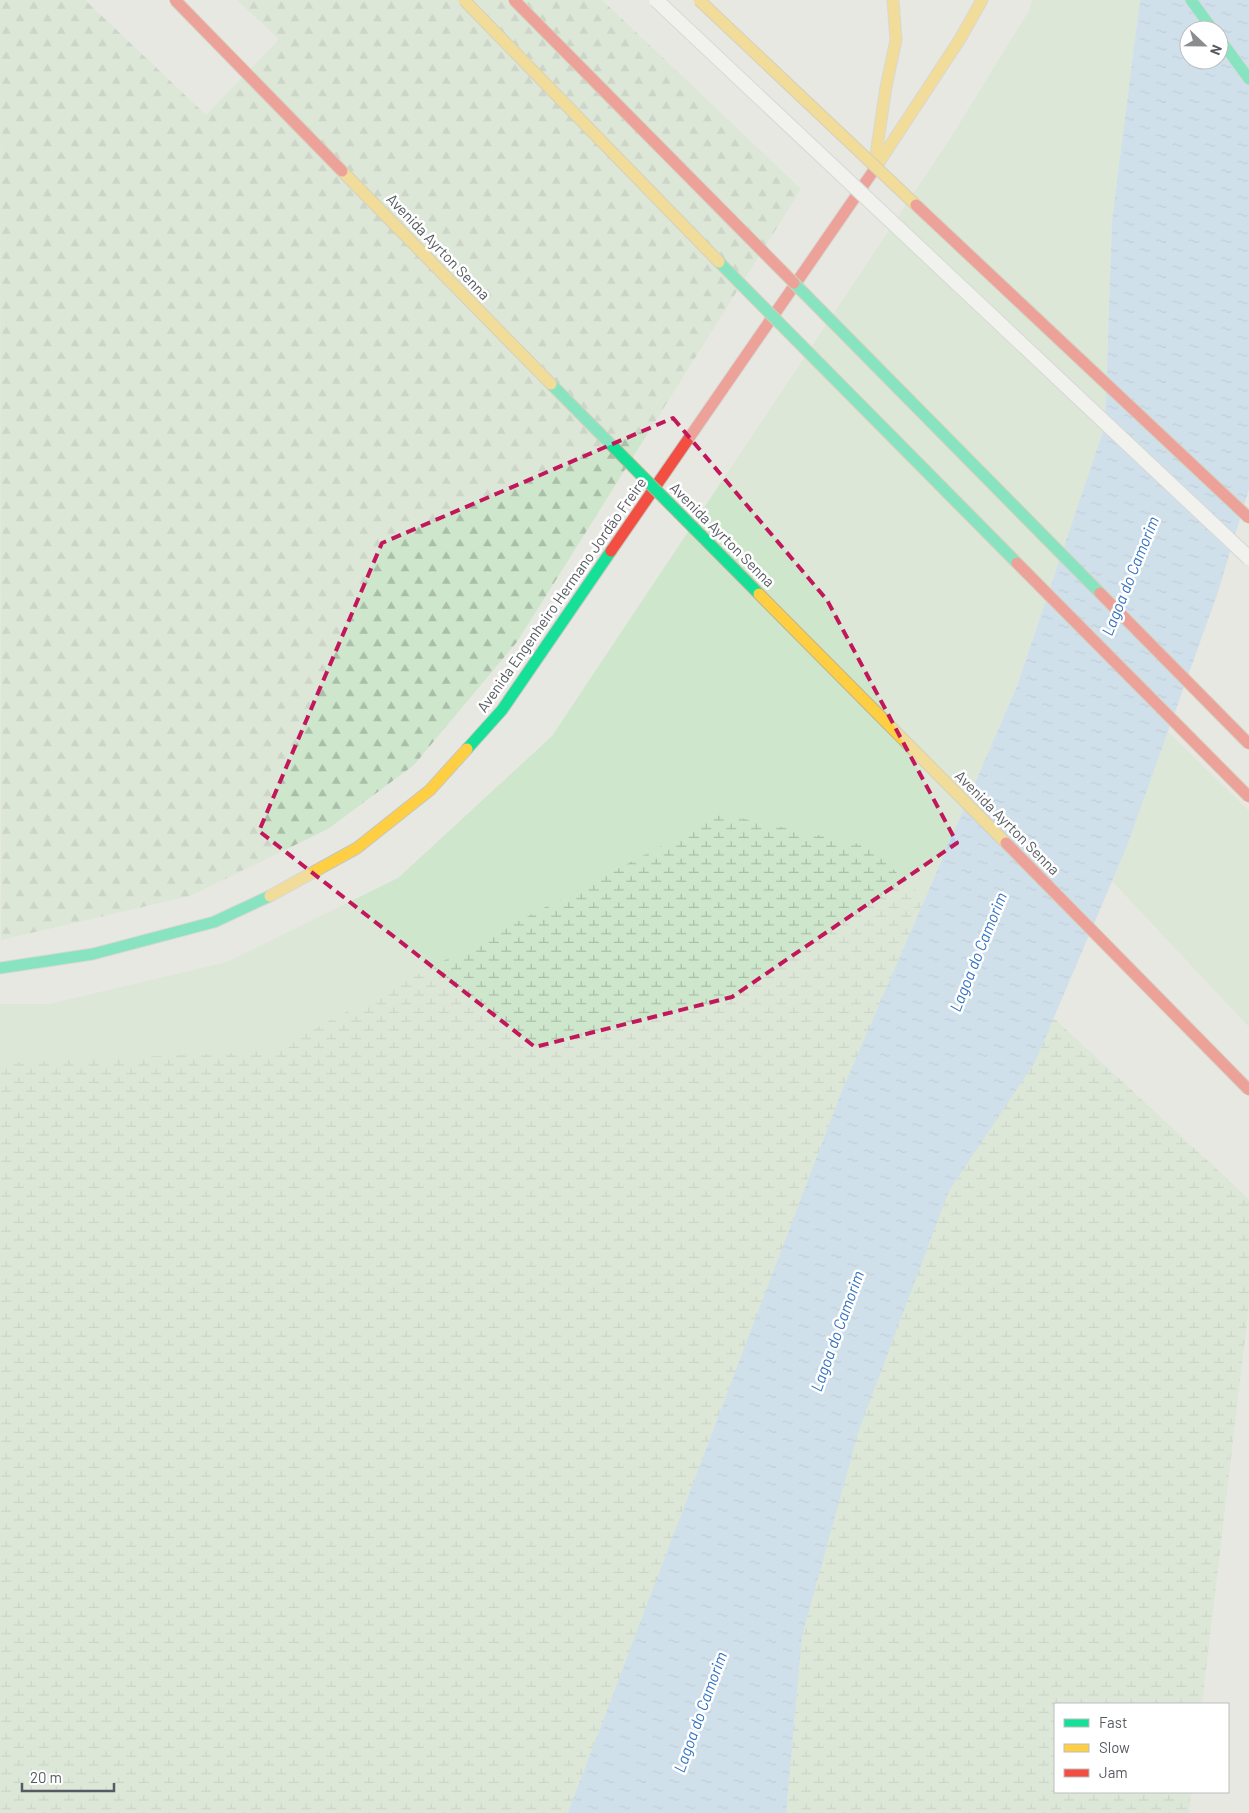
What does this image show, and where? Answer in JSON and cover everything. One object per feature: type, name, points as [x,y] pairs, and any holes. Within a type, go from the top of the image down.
[{"type":"main road","name":"Avenida Ayrton Senna","points":[[175,0],[594,428],[1077,914],[1249,1090]]},
{"type":"main road","points":[[464,0],[624,166],[1249,797]]},
{"type":"main road","points":[[514,0],[1249,744]]},
{"type":"main road","points":[[699,0],[1249,518]]},
{"type":"main road","points":[[874,170],[886,87],[896,40],[892,0]]},
{"type":"main road","name":"Avenida Engenheiro Hermano Jordão Freire","points":[[2,968],[93,954],[214,922],[282,890],[357,848],[430,790],[502,710],[874,170],[960,39],[982,0]]},
{"type":"main road","points":[[1191,0],[1206,20]]},
{"type":"main road","points":[[1229,52],[1249,79]]},
{"type":"lane","points":[[656,0],[1249,558]]},
{"type":"highlighted area","points":[[673,418],[827,600],[957,843],[732,997],[535,1047],[259,831],[382,543]]},
{"type":"green space","points":[[0,0],[85,0],[206,115],[279,39],[237,0],[602,0],[801,189],[517,642],[414,765],[328,829],[190,896],[1,940]]},
{"type":"green space","points":[[1032,0],[1140,0],[1112,220],[1105,425],[1017,686],[841,1093],[0,1813],[0,1004],[49,1004],[227,962],[398,878],[552,736],[951,137],[1030,9]]},
{"type":"green space","points":[[1168,732],[1249,811],[1249,1027],[1112,881]]},
{"type":"green space","points":[[722,814],[868,846],[1249,1199],[1249,1305],[1202,1703],[1054,1703],[1054,1793],[1191,1793],[1189,1813],[0,1813],[0,1063],[272,1051]]},
{"type":"water","name":"Lagoa do Camorim","points":[[1140,0],[1249,0],[1249,489],[1218,592],[1127,846],[1035,1062],[949,1191],[859,1430],[802,1636],[786,1813],[568,1813],[841,1093],[1017,686],[1105,425],[1112,220]]},
{"type":"traffic: fast","points":[[1191,0],[1206,20]]},
{"type":"traffic: fast","points":[[1229,52],[1249,79]]},
{"type":"traffic: fast","points":[[719,262],[1017,563]]},
{"type":"traffic: fast","points":[[794,283],[1100,593]]},
{"type":"traffic: fast","points":[[551,384],[759,594]]},
{"type":"traffic: fast","points":[[467,749],[502,710],[611,551]]},
{"type":"traffic: fast","points":[[0,968],[93,954],[214,922],[270,896]]},
{"type":"traffic: slow","points":[[464,0],[719,262]]},
{"type":"traffic: slow","points":[[699,0],[916,205]]},
{"type":"traffic: slow","points":[[875,161],[886,87],[896,40],[893,0]]},
{"type":"traffic: slow","points":[[874,170],[960,39],[982,0]]},
{"type":"traffic: slow","points":[[342,171],[551,384]]},
{"type":"traffic: slow","points":[[759,594],[1006,843]]},
{"type":"traffic: slow","points":[[270,896],[357,848],[430,790],[467,749]]},
{"type":"traffic: jam","points":[[175,0],[342,171]]},
{"type":"traffic: jam","points":[[514,0],[794,283]]},
{"type":"traffic: jam","points":[[611,551],[874,170]]},
{"type":"traffic: jam","points":[[916,205],[1249,518]]},
{"type":"traffic: jam","points":[[1017,563],[1249,797]]},
{"type":"traffic: jam","points":[[1100,593],[1249,744]]},
{"type":"traffic: jam","points":[[1006,843],[1249,1090]]}]
